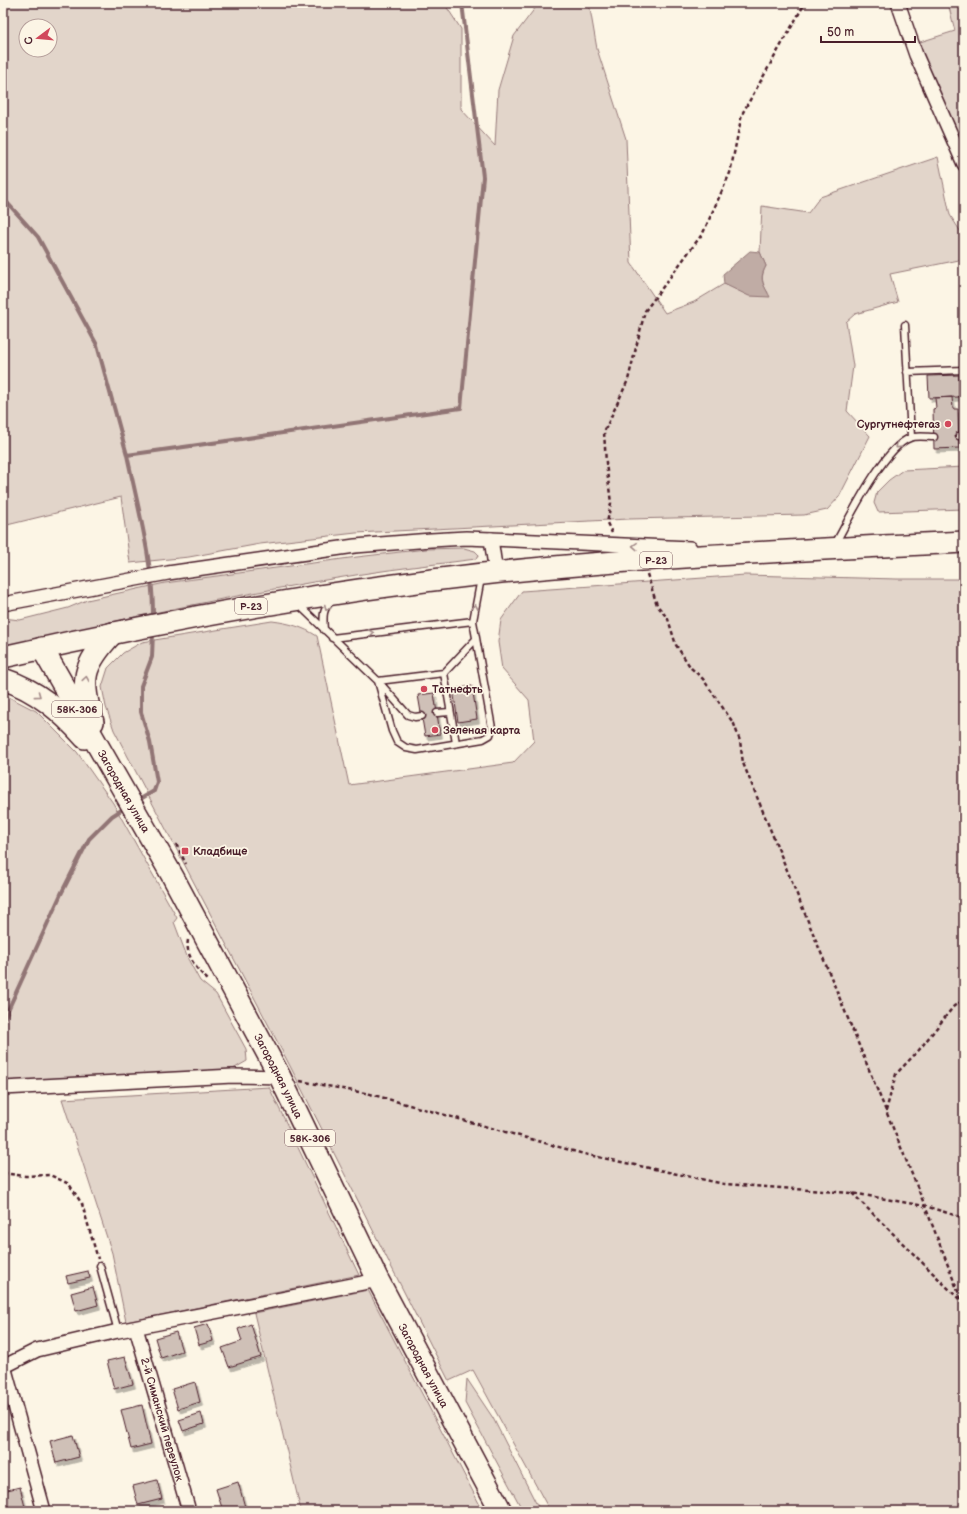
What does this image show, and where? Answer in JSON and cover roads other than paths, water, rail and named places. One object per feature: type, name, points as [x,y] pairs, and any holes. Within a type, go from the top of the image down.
[{"type":"highway","name":"Р-23","points":[[3,657],[153,625],[293,599],[489,574],[771,552],[964,542]]},
{"type":"highway","points":[[112,769],[94,727],[87,701],[85,682],[89,664],[98,650],[113,634]]},
{"type":"highway","name":"Загородная улица","points":[[42,648],[173,877],[280,1077],[378,1280],[501,1511]]},
{"type":"highway","points":[[3,679],[30,689],[51,705],[73,725],[112,769]]},
{"type":"street","points":[[898,3],[916,55],[964,164]]},
{"type":"street","points":[[3,604],[168,573],[355,546],[431,540],[466,538],[771,552]]},
{"type":"street","points":[[489,574],[491,539]]},
{"type":"street","points":[[3,1088],[233,1076],[280,1077]]},
{"type":"street","points":[[44,1511],[4,1367],[37,1350],[118,1331],[378,1280]]},
{"type":"street","name":"2-й Симанский переулок","points":[[136,1328],[189,1511]]},
{"type":"lane","points":[[905,325],[911,437]]},
{"type":"lane","points":[[907,372],[964,370]]},
{"type":"lane","points":[[832,549],[874,474],[899,443],[911,437],[934,437]]},
{"type":"lane","points":[[378,682],[392,731],[397,742],[406,748],[417,750],[483,739],[490,735],[492,728],[473,621],[489,574]]},
{"type":"lane","points":[[324,630],[323,617],[325,607],[342,593]]},
{"type":"lane","points":[[293,599],[378,682],[408,715],[415,717],[422,716]]},
{"type":"lane","points":[[332,638],[473,621]]},
{"type":"lane","points":[[378,682],[444,673],[476,639]]},
{"type":"lane","points":[[444,673],[456,743]]},
{"type":"lane","points":[[437,714],[450,712]]},
{"type":"lane","points":[[100,1266],[118,1331]]},
{"type":"waterway","points":[[153,619],[153,599],[148,558],[127,455],[461,408],[483,177],[462,3]]},
{"type":"waterway","points":[[3,198],[38,237],[97,345],[127,455]]},
{"type":"waterway","points":[[137,801],[154,791],[157,782],[150,742],[141,712],[141,686],[152,657],[153,632]]},
{"type":"waterway","points":[[3,1021],[61,894],[89,839],[112,816],[126,807]]},
{"type":"place","name":"Сургутнефтегаз","points":[[948,424]]},
{"type":"place","name":"Татнефть","points":[[424,689]]},
{"type":"place","name":"Зеленая карта","points":[[435,730]]},
{"type":"place","name":"Кладбище","points":[[185,851]]}]
